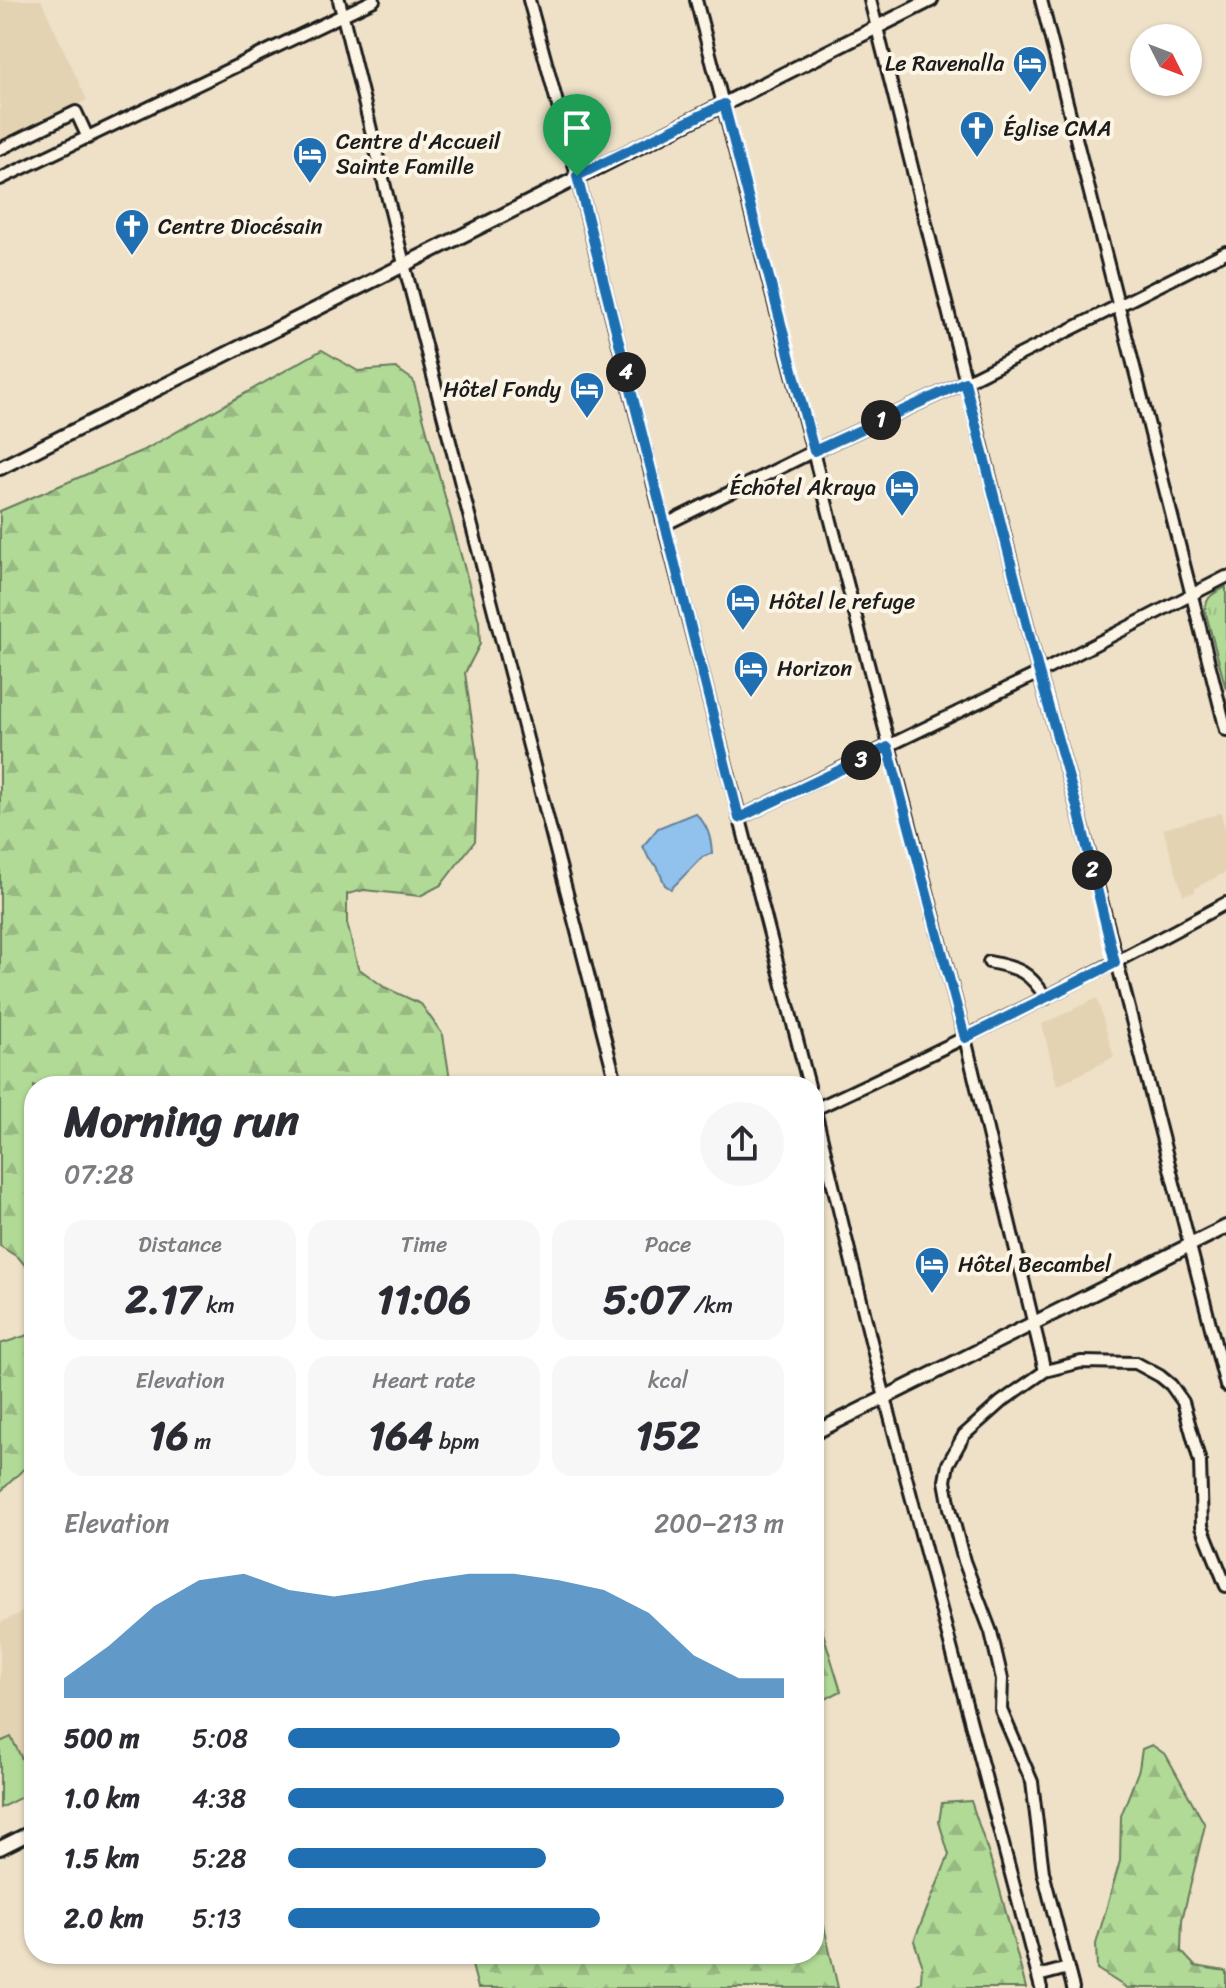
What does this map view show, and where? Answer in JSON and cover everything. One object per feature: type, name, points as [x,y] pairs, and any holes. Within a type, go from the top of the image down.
[{"type":"street","points":[[339,0],[404,264],[614,1076]]},
{"type":"street","points":[[0,179],[374,0]]},
{"type":"street","points":[[529,0],[577,176],[806,1076]]},
{"type":"street","points":[[696,0],[965,1038],[1045,1371]]},
{"type":"street","points":[[870,0],[1039,673],[1079,814],[1226,1386]]},
{"type":"street","points":[[0,468],[931,0]]},
{"type":"street","points":[[1041,0],[1226,730]]},
{"type":"street","points":[[0,149],[76,112],[88,138]]},
{"type":"street","points":[[664,525],[814,451],[965,382],[1226,252]]},
{"type":"street","points":[[739,818],[1039,673],[1226,577]]},
{"type":"street","points":[[824,1103],[1046,998],[1226,903]]},
{"type":"street","points":[[989,962],[1013,967],[1031,976],[1046,998]]},
{"type":"street","points":[[824,1148],[1040,1982],[1068,1968]]},
{"type":"street","points":[[824,1428],[1226,1227]]},
{"type":"street","points":[[1073,1988],[1043,1872],[1032,1782],[1001,1710],[1002,1679],[991,1632],[964,1561],[945,1481],[948,1464],[964,1435],[1001,1402],[1045,1371],[1081,1362],[1136,1363],[1171,1385],[1183,1402],[1200,1462],[1202,1526],[1226,1586]]},
{"type":"street","points":[[0,1848],[24,1836]]},
{"type":"shaded area","points":[[0,0],[41,0],[87,100],[0,143]]},
{"type":"shaded area","points":[[1221,813],[1226,833],[1226,872],[1195,888],[1195,892],[1183,895],[1163,829]]},
{"type":"shaded area","points":[[1097,998],[1114,1057],[1057,1086],[1042,1024]]},
{"type":"shaded area","points":[[24,1611],[24,1796],[0,1808],[0,1623]]},
{"type":"green space","points":[[322,350],[358,371],[396,368],[413,380],[479,621],[480,644],[465,673],[478,763],[475,841],[441,885],[420,896],[364,890],[347,894],[347,923],[358,968],[384,987],[421,1004],[443,1035],[449,1076],[24,1076],[24,1264],[0,1246],[0,511],[146,449]]},
{"type":"green space","points":[[1226,587],[1226,689],[1205,610],[1209,598]]},
{"type":"green space","points":[[24,1336],[24,1469],[0,1492],[0,1344]]},
{"type":"green space","points":[[824,1636],[841,1691],[824,1700]]},
{"type":"green space","points":[[11,1737],[24,1763],[24,1796],[0,1808],[0,1742]]},
{"type":"green space","points":[[1152,1745],[1166,1755],[1205,1825],[1182,1920],[1181,1951],[1195,1966],[1226,1971],[1226,1988],[1127,1988],[1097,1969],[1096,1944],[1120,1861],[1121,1816],[1139,1769],[1142,1749]]},
{"type":"green space","points":[[971,1801],[997,1879],[1026,1988],[912,1988],[921,1982],[922,1964],[914,1941],[949,1855],[939,1822],[942,1803]]},
{"type":"green space","points":[[824,1926],[838,1988],[478,1988],[472,1964],[824,1964]]},
{"type":"water","points":[[695,813],[708,831],[712,853],[702,857],[671,889],[665,885],[643,846],[658,828]]},
{"type":"place","name":"Le Ravenalla","points":[[1030,94]]},
{"type":"place","name":"Église CMA","points":[[977,159]]},
{"type":"place","name":"Centre d'Accueil Sainte Famille","points":[[310,185]]},
{"type":"place","name":"Centre Diocésain","points":[[132,257]]},
{"type":"place","name":"Hôtel Fondy","points":[[587,420]]},
{"type":"place","name":"Échotel Akraya","points":[[902,518]]},
{"type":"place","name":"Hôtel le refuge","points":[[743,632]]},
{"type":"place","name":"Horizon","points":[[751,699]]},
{"type":"place","name":"Hôtel Becambel","points":[[932,1295]]},
{"type":"route","points":[[724,104],[814,451],[965,382],[1115,963],[965,1038],[888,747],[739,818],[577,176],[724,104]]}]
